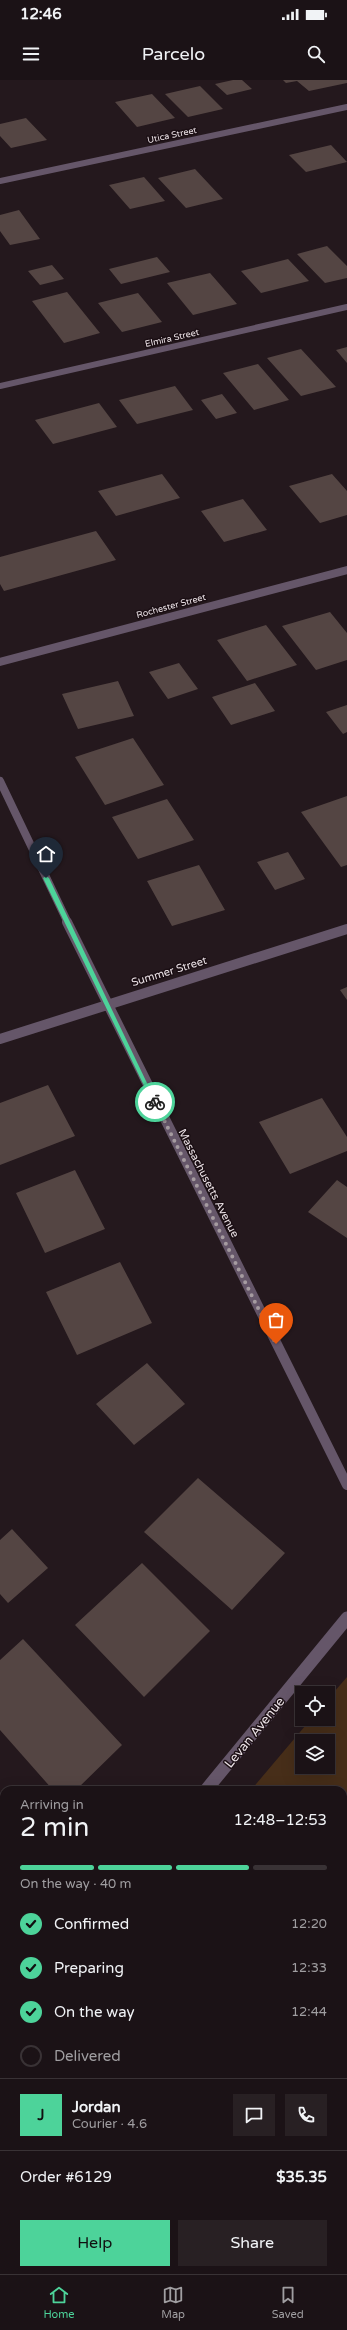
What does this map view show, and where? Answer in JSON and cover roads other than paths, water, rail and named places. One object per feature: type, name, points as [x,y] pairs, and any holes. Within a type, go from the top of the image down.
[{"type":"street","name":"Utica Street","points":[[0,181],[347,107]]},
{"type":"street","name":"Elmira Street","points":[[0,386],[347,307]]},
{"type":"street","name":"Rochester Street","points":[[0,662],[347,570]]},
{"type":"street","name":"Massachusetts Avenue","points":[[0,781],[106,1004],[347,1486]]},
{"type":"street","name":"Summer Street","points":[[0,1039],[106,1004],[347,929]]},
{"type":"street","name":"Levan Avenue","points":[[209,1786],[347,1618]]}]
